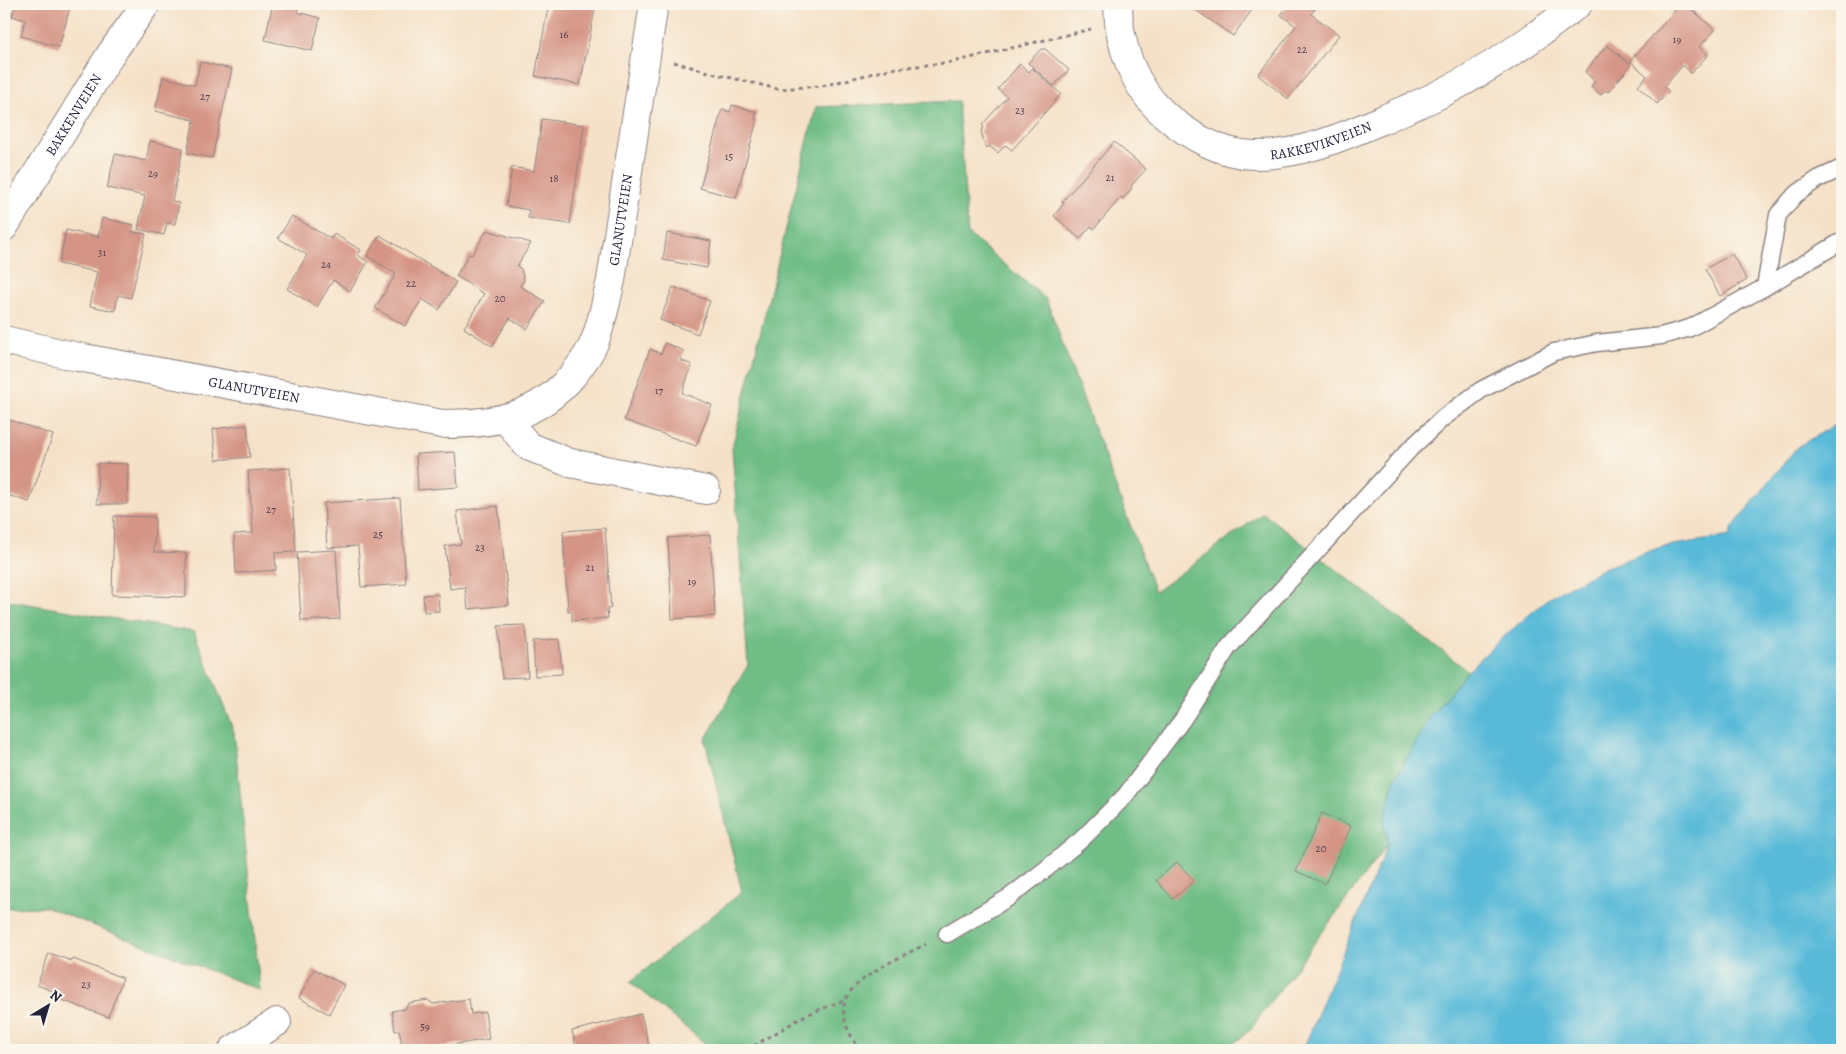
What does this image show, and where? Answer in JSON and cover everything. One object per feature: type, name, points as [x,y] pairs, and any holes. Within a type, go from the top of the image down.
[{"type":"street","name":"BAKKENVEIEN","points":[[4,227],[110,55],[146,4]]},
{"type":"street","name":"GLANUTVEIEN","points":[[4,340],[88,359],[442,424],[474,424],[528,412],[561,389],[582,363],[600,325],[611,280],[654,4]]},
{"type":"street","name":"RAKKEVIKVEIEN","points":[[1118,13],[1124,48],[1132,68],[1158,109],[1200,141],[1230,151],[1251,155],[1300,149],[1356,131],[1443,93],[1504,57],[1553,24],[1578,4]]},
{"type":"street","points":[[505,418],[528,446],[570,463],[706,490]]},
{"type":"street","points":[[233,1050],[277,1022]]},
{"type":"lane","points":[[1765,287],[1778,215],[1794,195],[1818,179],[1842,168]]},
{"type":"lane","points":[[947,934],[1008,898],[1046,869],[1082,839],[1125,796],[1182,719],[1228,648],[1410,449],[1443,418],[1481,390],[1554,352],[1597,343],[1661,336],[1690,328],[1765,287],[1842,241]]},
{"type":"path","points":[[645,53],[719,75],[778,88],[822,86],[890,69],[953,62],[1118,13]]},
{"type":"path","points":[[747,1050],[806,1015],[845,1000],[858,983],[887,964],[947,934]]},
{"type":"path","points":[[845,1000],[845,1020],[851,1038],[861,1050]]},
{"type":"green space","points":[[958,101],[968,234],[1046,299],[1155,592],[1263,513],[1468,671],[1432,714],[1384,823],[1388,843],[1250,1030],[1226,1050],[713,1050],[630,982],[742,892],[705,740],[748,665],[732,448],[816,107]]},
{"type":"green space","points":[[4,600],[194,632],[234,732],[260,990],[46,907],[4,908]]},
{"type":"water","points":[[1842,421],[1842,1050],[1303,1050],[1388,843],[1384,823],[1393,783],[1432,714],[1468,671],[1500,640],[1550,597],[1606,567],[1661,547],[1730,536],[1733,527],[1797,447]]},
{"type":"building","points":[[16,4],[71,4],[59,47],[21,36],[25,20],[12,16]]},
{"type":"building","points":[[262,4],[299,4],[297,12],[320,18],[312,51],[265,40],[272,7]]},
{"type":"building","points":[[346,4],[376,4],[374,12]]},
{"type":"building","points":[[549,4],[596,4],[580,85],[535,76]]},
{"type":"building","points":[[1187,4],[1251,4],[1254,7],[1233,36]]},
{"type":"building","points":[[1289,4],[1319,4],[1311,14],[1339,35],[1288,99],[1258,75],[1296,26],[1281,15]]},
{"type":"building","points":[[1681,4],[1686,4],[1715,30],[1699,47],[1708,55],[1691,73],[1683,65],[1664,87],[1669,91],[1657,104],[1638,86],[1647,76],[1630,61]]},
{"type":"building","points":[[1607,45],[1631,65],[1608,92],[1605,90],[1601,95],[1591,87],[1595,81],[1585,72]]},
{"type":"building","points":[[1041,49],[1045,49],[1069,70],[1054,86],[1028,63]]},
{"type":"building","points":[[200,62],[232,69],[212,158],[187,153],[194,120],[155,111],[163,77],[195,85]]},
{"type":"building","points":[[1020,64],[1029,72],[1032,68],[1061,94],[1012,150],[1005,145],[998,153],[989,146],[987,148],[985,146],[981,131],[984,127],[982,125],[1007,97],[998,89]]},
{"type":"building","points":[[732,105],[757,112],[755,119],[757,120],[736,198],[700,188],[722,109],[730,112]]},
{"type":"building","points":[[542,119],[584,125],[570,224],[528,218],[529,210],[506,206],[512,167],[534,171]]},
{"type":"building","points":[[150,141],[183,148],[172,201],[179,203],[175,224],[167,223],[164,235],[138,229],[145,196],[107,188],[115,154],[146,161]]},
{"type":"building","points":[[1114,142],[1146,169],[1131,186],[1132,188],[1123,199],[1121,197],[1094,229],[1091,226],[1080,239],[1054,216],[1064,203],[1062,202]]},
{"type":"building","points":[[292,216],[331,239],[334,234],[361,250],[358,255],[368,262],[350,291],[333,280],[317,307],[287,289],[307,255],[278,238]]},
{"type":"building","points":[[102,218],[134,225],[132,232],[146,234],[131,298],[118,295],[115,311],[90,306],[97,272],[59,264],[66,230],[98,237]]},
{"type":"building","points":[[487,230],[531,243],[517,266],[521,269],[524,280],[520,286],[545,301],[527,329],[510,318],[492,346],[464,328],[484,294],[456,276],[469,254],[472,255]]},
{"type":"building","points":[[667,233],[711,241],[707,268],[663,260]]},
{"type":"building","points":[[380,235],[456,282],[439,310],[422,299],[405,326],[375,308],[396,274],[367,256]]},
{"type":"building","points":[[1732,254],[1747,280],[1720,296],[1705,269]]},
{"type":"building","points":[[673,287],[710,301],[698,334],[660,320]]},
{"type":"building","points":[[665,343],[684,351],[680,360],[692,365],[682,393],[712,405],[696,446],[624,420],[650,349],[661,354]]},
{"type":"building","points":[[4,418],[53,435],[29,502],[4,494]]},
{"type":"building","points":[[247,425],[250,457],[216,460],[213,429]]},
{"type":"building","points":[[455,452],[458,487],[418,490],[416,454]]},
{"type":"building","points":[[98,463],[128,464],[127,504],[97,504]]},
{"type":"building","points":[[290,468],[296,552],[275,553],[276,570],[236,573],[234,534],[253,533],[248,471]]},
{"type":"building","points":[[400,498],[406,584],[361,587],[358,546],[327,548],[324,503]]},
{"type":"building","points":[[498,506],[509,605],[468,609],[465,587],[450,589],[445,546],[461,544],[457,511]]},
{"type":"building","points":[[114,516],[155,517],[154,552],[186,553],[186,597],[112,595]]},
{"type":"building","points":[[605,528],[611,608],[607,609],[608,618],[572,621],[572,611],[568,611],[563,531]]},
{"type":"building","points":[[710,535],[715,616],[672,619],[668,538]]},
{"type":"building","points":[[336,550],[340,619],[301,621],[297,552]]},
{"type":"building","points":[[438,594],[439,611],[424,612],[423,595]]},
{"type":"building","points":[[525,625],[528,677],[502,678],[498,626]]},
{"type":"building","points":[[559,639],[562,674],[535,676],[533,641]]},
{"type":"building","points":[[1322,813],[1351,826],[1325,884],[1296,871]]},
{"type":"building","points":[[1177,862],[1194,881],[1173,899],[1156,880]]},
{"type":"building","points":[[49,953],[72,961],[73,959],[123,978],[108,1017],[59,999],[60,994],[37,985]]},
{"type":"building","points":[[314,969],[344,985],[329,1014],[299,998]]},
{"type":"building","points":[[469,999],[471,1014],[485,1012],[489,1039],[421,1050],[403,1050],[399,1030],[395,1031],[392,1011],[405,1009],[409,1003],[428,1000],[433,1004]]},
{"type":"building","points":[[641,1014],[650,1050],[577,1050],[572,1031]]}]
